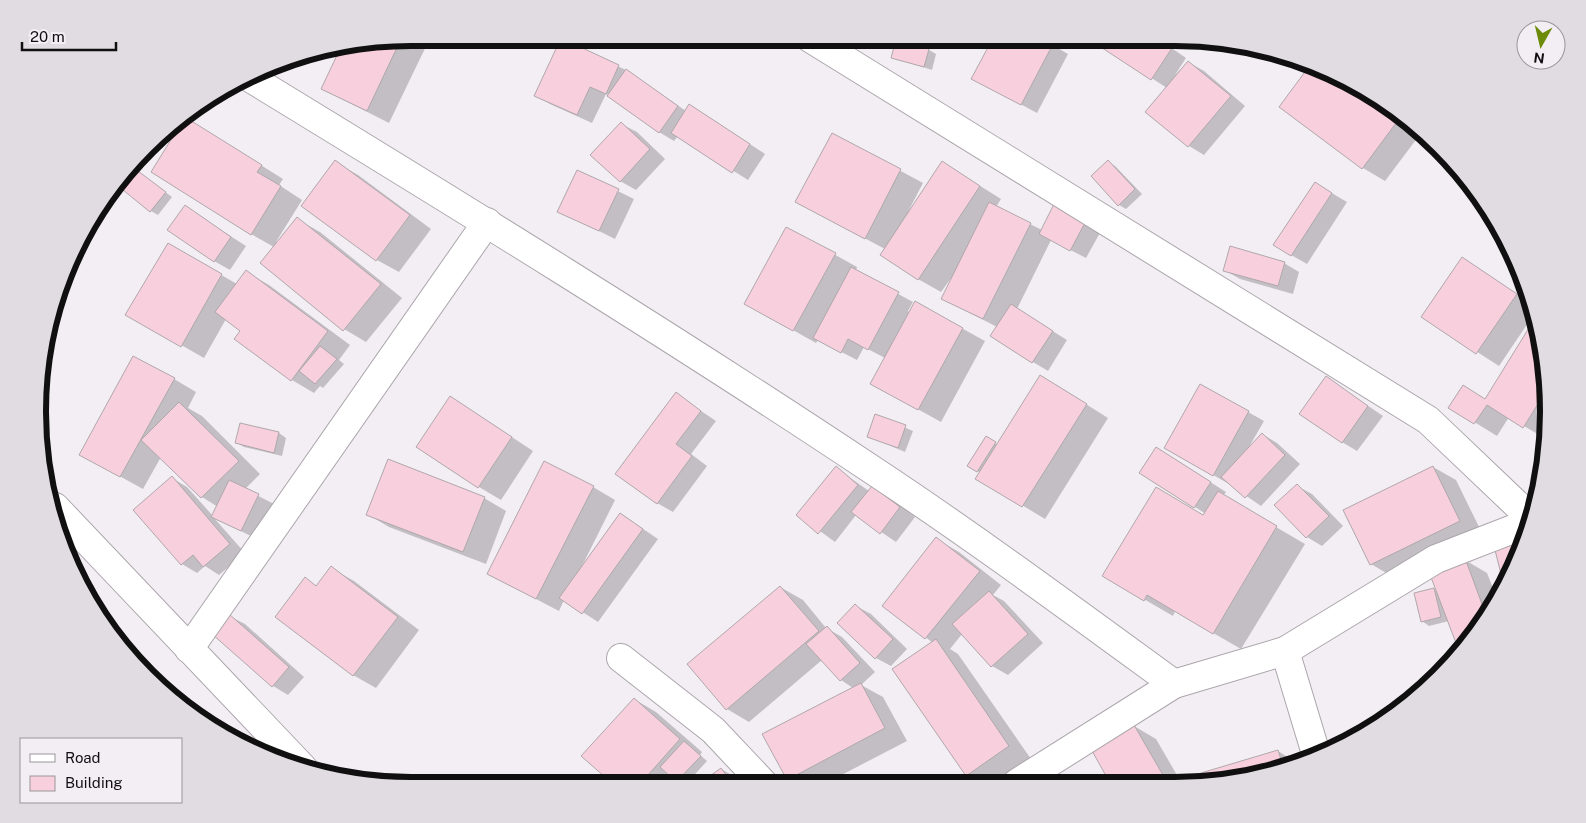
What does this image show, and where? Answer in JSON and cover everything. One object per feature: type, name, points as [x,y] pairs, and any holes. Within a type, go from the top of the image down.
[{"type":"street","points":[[823,46],[1428,420],[1525,514]]},
{"type":"street","points":[[257,81],[487,222],[872,469],[1070,607],[1174,684]]},
{"type":"street","points":[[189,649],[487,222]]},
{"type":"street","points":[[61,514],[292,756]]},
{"type":"street","points":[[1027,777],[1174,684],[1286,651],[1436,559],[1522,524]]},
{"type":"street","points":[[1286,651],[1315,749]]},
{"type":"street","points":[[622,658],[713,730],[757,777]]},
{"type":"building","points":[[557,46],[578,46],[619,65],[606,94],[590,87],[577,115],[534,96]]},
{"type":"building","points":[[894,46],[919,46],[929,49],[924,67],[891,58]]},
{"type":"building","points":[[989,46],[1052,46],[1021,105],[971,79]]},
{"type":"building","points":[[1099,46],[1169,46],[1172,48],[1151,80]]},
{"type":"building","points":[[397,47],[367,111],[321,89],[338,54]]},
{"type":"building","points":[[1188,61],[1231,96],[1188,147],[1145,112]]},
{"type":"building","points":[[626,69],[678,106],[659,133],[607,96]]},
{"type":"building","points":[[1306,71],[1357,95],[1397,122],[1362,169],[1279,107]]},
{"type":"building","points":[[689,104],[750,144],[732,173],[671,133]]},
{"type":"building","points":[[191,121],[262,165],[257,172],[281,186],[251,235],[151,172],[174,134]]},
{"type":"building","points":[[621,122],[650,149],[620,182],[590,155]]},
{"type":"building","points":[[832,133],[901,169],[865,239],[795,202]]},
{"type":"building","points":[[335,160],[410,215],[376,261],[301,206]]},
{"type":"building","points":[[1108,160],[1135,189],[1118,206],[1091,176]]},
{"type":"building","points":[[942,161],[980,186],[918,280],[880,255]]},
{"type":"building","points":[[577,170],[619,189],[599,231],[557,212]]},
{"type":"building","points":[[138,171],[166,192],[150,212],[123,190]]},
{"type":"building","points":[[1315,182],[1332,193],[1291,256],[1273,245]]},
{"type":"building","points":[[989,202],[1031,223],[983,319],[941,299]]},
{"type":"building","points":[[1054,204],[1086,221],[1070,251],[1039,234]]},
{"type":"building","points":[[185,205],[231,237],[214,262],[167,230]]},
{"type":"building","points":[[297,217],[381,284],[343,331],[260,263]]},
{"type":"building","points":[[786,227],[836,253],[793,331],[744,304]]},
{"type":"building","points":[[168,243],[222,274],[181,347],[125,315]]},
{"type":"building","points":[[1230,246],[1285,262],[1278,286],[1223,271]]},
{"type":"building","points":[[1462,257],[1517,294],[1476,354],[1421,317]]},
{"type":"building","points":[[851,267],[899,292],[868,350],[848,339],[841,353],[813,338]]},
{"type":"building","points":[[246,270],[328,331],[291,381],[234,339],[240,331],[215,312]]},
{"type":"building","points":[[915,301],[963,328],[918,410],[870,384]]},
{"type":"building","points":[[1011,304],[1053,331],[1032,363],[990,336]]},
{"type":"building","points":[[1530,327],[1537,364],[1540,401],[1523,428],[1487,405],[1474,424],[1448,408],[1463,385],[1485,399]]},
{"type":"building","points":[[320,346],[337,359],[315,384],[299,371]]},
{"type":"building","points":[[133,356],[175,378],[120,477],[79,455]]},
{"type":"building","points":[[1040,375],[1087,404],[1022,507],[975,479]]},
{"type":"building","points":[[1326,376],[1368,406],[1342,443],[1299,414]]},
{"type":"building","points":[[1200,384],[1249,411],[1213,476],[1164,448]]},
{"type":"building","points":[[676,392],[701,411],[676,444],[692,456],[657,504],[615,474]]},
{"type":"building","points":[[450,396],[512,437],[478,488],[416,447]]},
{"type":"building","points":[[179,402],[239,461],[201,498],[141,440]]},
{"type":"building","points":[[875,414],[906,425],[898,448],[867,437]]},
{"type":"building","points":[[240,423],[279,432],[274,453],[235,443]]},
{"type":"building","points":[[1262,433],[1285,455],[1245,498],[1221,477]]},
{"type":"building","points":[[986,436],[996,442],[977,472],[967,466]]},
{"type":"building","points":[[1156,447],[1211,482],[1194,508],[1139,473]]},
{"type":"building","points":[[388,459],[485,497],[463,552],[366,515]]},
{"type":"building","points":[[544,461],[594,486],[536,599],[487,574]]},
{"type":"building","points":[[836,466],[858,485],[818,534],[796,515]]},
{"type":"building","points":[[1433,466],[1460,521],[1370,565],[1343,510]]},
{"type":"building","points":[[172,476],[230,544],[203,567],[193,555],[181,565],[133,510]]},
{"type":"building","points":[[229,480],[259,494],[241,531],[211,517]]},
{"type":"building","points":[[1297,484],[1329,516],[1306,538],[1274,505]]},
{"type":"building","points":[[872,486],[900,507],[880,534],[851,512]]},
{"type":"building","points":[[1156,487],[1203,515],[1218,491],[1277,526],[1213,634],[1147,595],[1144,601],[1102,576]]},
{"type":"building","points":[[620,513],[643,529],[582,614],[559,598]]},
{"type":"building","points":[[936,537],[980,571],[925,639],[882,606]]},
{"type":"building","points":[[1514,544],[1501,575],[1495,550]]},
{"type":"building","points":[[1465,558],[1483,607],[1456,643],[1429,572]]},
{"type":"building","points":[[331,566],[398,617],[353,676],[275,617],[305,577],[316,586]]},
{"type":"building","points":[[780,586],[819,631],[726,710],[687,664]]},
{"type":"building","points":[[1434,588],[1441,617],[1421,622],[1414,593]]},
{"type":"building","points":[[989,591],[1028,634],[991,667],[952,624]]},
{"type":"building","points":[[855,604],[893,639],[875,659],[837,623]]},
{"type":"building","points":[[229,614],[289,667],[272,687],[212,634]]},
{"type":"building","points":[[827,626],[860,663],[840,681],[806,644]]},
{"type":"building","points":[[936,639],[1009,746],[966,776],[892,669]]},
{"type":"building","points":[[861,683],[885,728],[793,777],[785,777],[762,734]]},
{"type":"building","points":[[634,698],[680,739],[646,777],[605,777],[581,756]]},
{"type":"building","points":[[1134,725],[1164,777],[1107,777],[1091,749]]},
{"type":"building","points":[[684,741],[701,756],[681,777],[671,777],[660,767]]},
{"type":"building","points":[[1278,750],[1281,760],[1246,770],[1191,776]]},
{"type":"building","points":[[721,768],[728,777],[709,777]]}]
